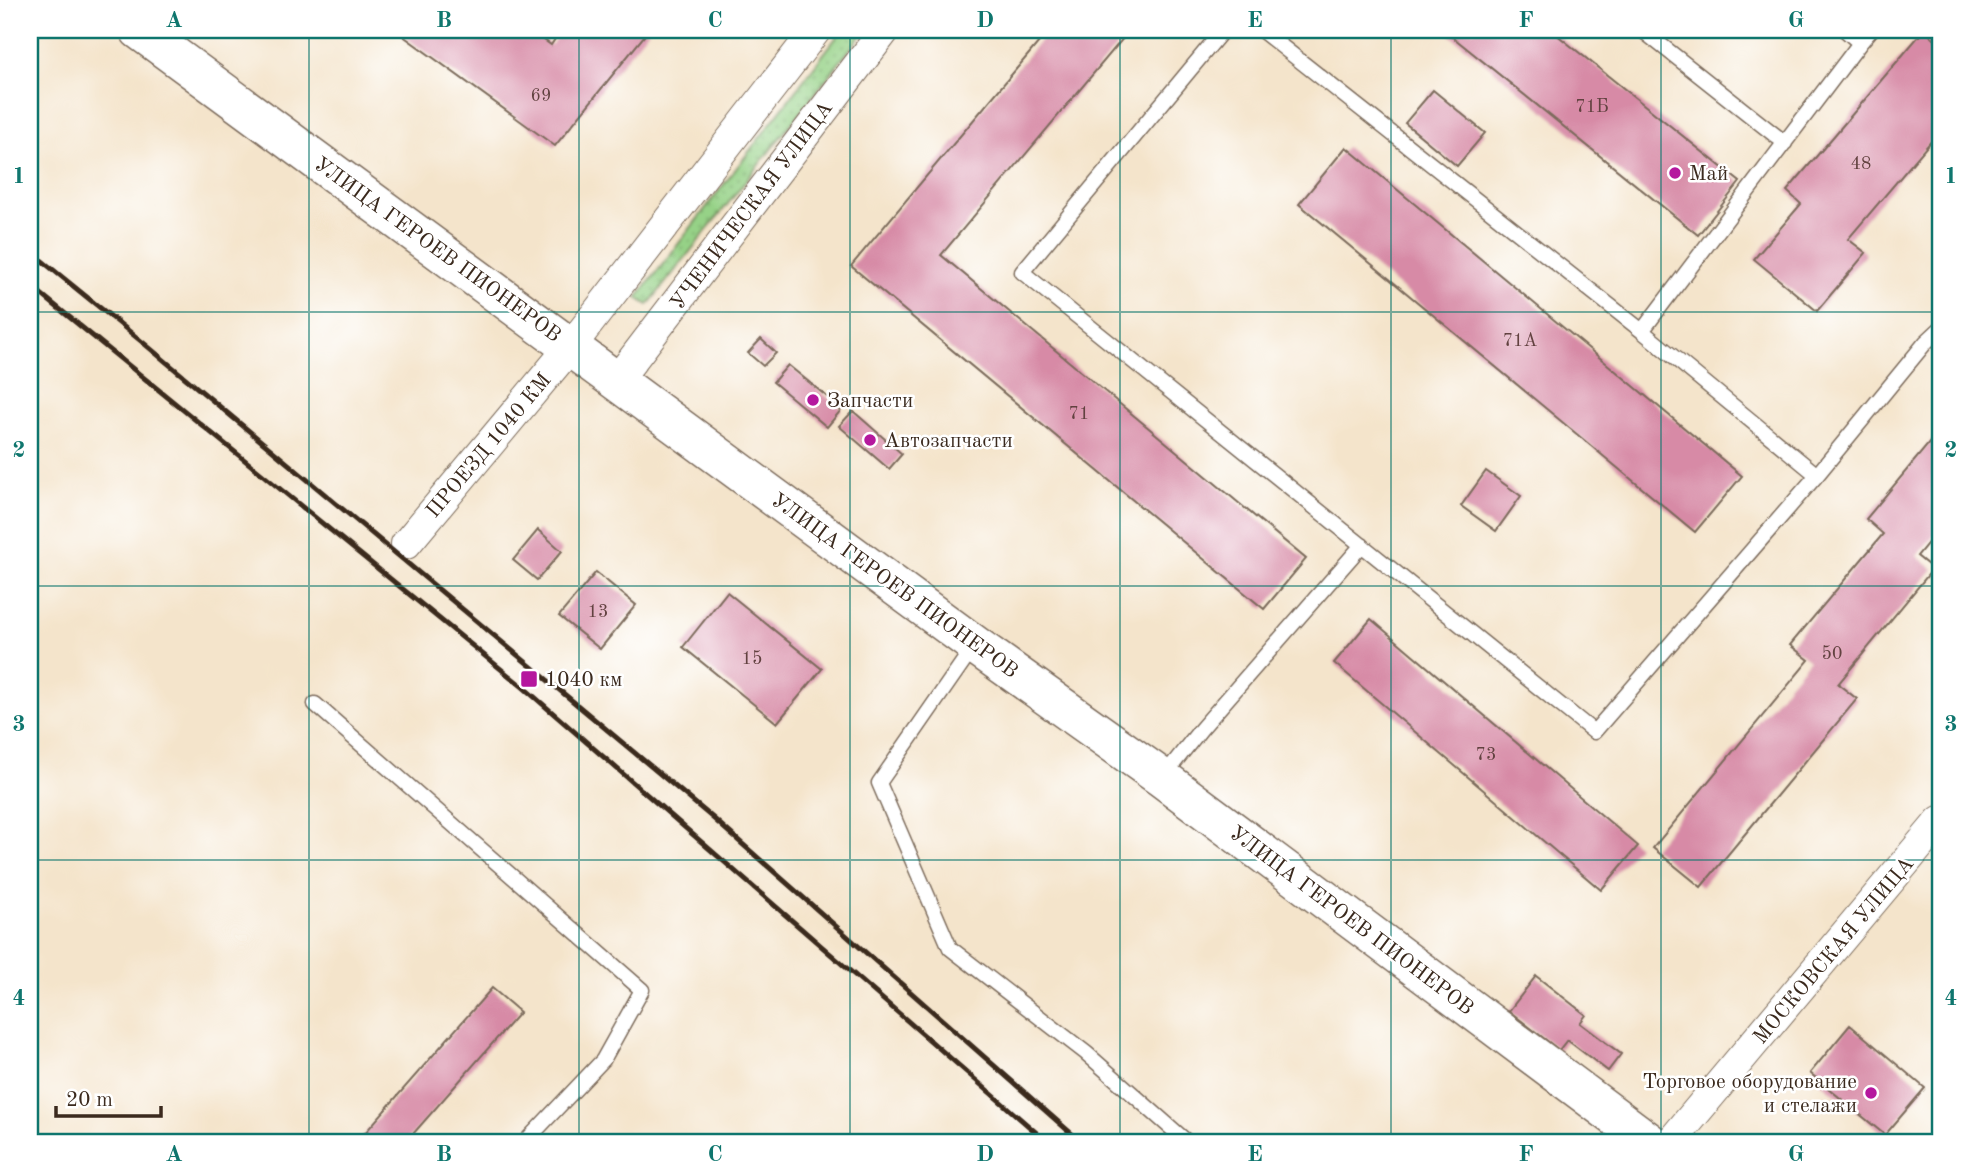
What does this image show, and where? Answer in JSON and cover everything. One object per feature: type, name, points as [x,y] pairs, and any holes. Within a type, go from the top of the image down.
[{"type":"main road","name":"УЛИЦА ГЕРОЕВ ПИОНЕРОВ","points":[[139,30],[975,645],[1162,778],[1649,1142]]},
{"type":"street","points":[[571,346],[816,30]]},
{"type":"street","name":"УЧЕНИЧЕСКАЯ УЛИЦА","points":[[617,380],[885,30]]},
{"type":"street","name":"ПРОЕЗД 1040 КМ","points":[[406,544],[571,346]]},
{"type":"street","name":"МОСКОВСКАЯ УЛИЦА","points":[[1671,1142],[1940,821]]},
{"type":"lane","points":[[1223,30],[1022,272],[1594,732],[1817,475],[1926,342],[1940,329]]},
{"type":"lane","points":[[1261,30],[1642,331],[1817,475]]},
{"type":"lane","points":[[1642,30],[1785,143]]},
{"type":"lane","points":[[1845,30],[1860,43]]},
{"type":"lane","points":[[1642,331],[1871,30]]},
{"type":"lane","points":[[1162,778],[1201,729],[1362,545]]},
{"type":"lane","points":[[975,645],[879,783],[950,948],[1086,1053],[1186,1142]]},
{"type":"lane","points":[[314,704],[642,990],[603,1060],[525,1142]]},
{"type":"green space","points":[[842,30],[865,30],[648,305],[637,298]]},
{"type":"building","points":[[395,30],[530,30],[551,45],[561,30],[649,30],[555,146]]},
{"type":"building","points":[[1049,30],[1130,30],[941,255],[1306,559],[1264,609],[851,266]]},
{"type":"building","points":[[1444,30],[1551,30],[1740,182],[1698,235]]},
{"type":"building","points":[[1924,30],[1940,44],[1940,135],[1938,133],[1848,239],[1866,253],[1817,311],[1754,259],[1801,204],[1787,191]]},
{"type":"building","points":[[1433,90],[1485,133],[1457,166],[1405,123]]},
{"type":"building","points":[[1346,147],[1742,476],[1695,532],[1299,204]]},
{"type":"building","points":[[761,339],[776,353],[763,366],[748,353]]},
{"type":"building","points":[[788,365],[842,409],[827,427],[773,382]]},
{"type":"building","name":"Автозапчасти","points":[[853,411],[902,454],[889,469],[839,426]]},
{"type":"building","points":[[1940,430],[1940,528],[1917,556],[1933,569],[1838,684],[1857,699],[1701,887],[1653,848],[1809,660],[1790,645],[1883,534],[1866,519]]},
{"type":"building","points":[[1486,471],[1521,496],[1496,531],[1461,506]]},
{"type":"building","points":[[538,530],[562,551],[537,580],[513,560]]},
{"type":"building","points":[[596,572],[636,605],[600,649],[559,616]]},
{"type":"building","points":[[727,592],[822,669],[777,723],[683,647]]},
{"type":"building","points":[[1371,619],[1638,846],[1601,890],[1334,663]]},
{"type":"building","points":[[1536,976],[1586,1015],[1580,1023],[1621,1054],[1608,1071],[1567,1040],[1559,1050],[1509,1011]]},
{"type":"building","points":[[492,988],[520,1012],[406,1142],[357,1142]]},
{"type":"building","points":[[1850,1025],[1925,1088],[1885,1135],[1810,1073]]},
{"type":"railway","points":[[30,251],[714,819],[1081,1142]]},
{"type":"railway","points":[[30,285],[523,687],[1047,1142]]},
{"type":"place","name":"Май","points":[[1675,173]]},
{"type":"place","name":"Запчасти","points":[[813,400]]},
{"type":"place","name":"Автозапчасти","points":[[870,440]]},
{"type":"place","name":"1040 км","points":[[529,679]]},
{"type":"place","name":"Торговое оборудование и стелажи","points":[[1871,1093]]}]
